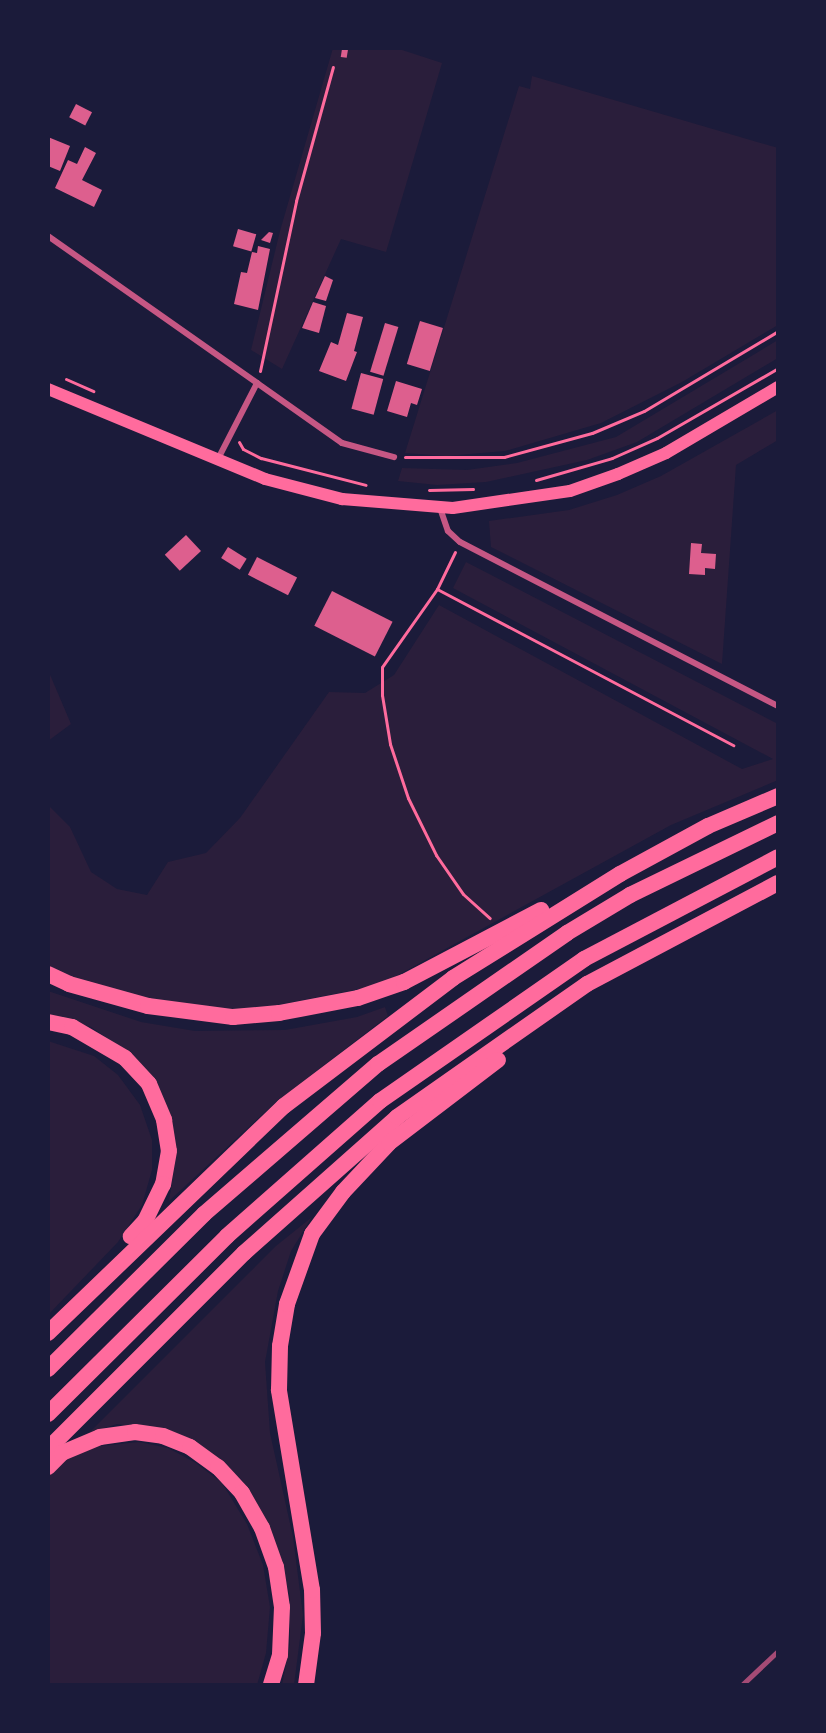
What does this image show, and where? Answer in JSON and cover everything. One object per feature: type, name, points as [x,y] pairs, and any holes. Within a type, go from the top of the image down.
[{"type":"highway","points":[[48,1333],[284,1106],[453,978],[620,874],[708,826],[778,796]]},
{"type":"highway","points":[[48,1369],[204,1214],[378,1064],[567,933],[630,895],[778,823]]},
{"type":"highway","points":[[48,1414],[227,1236],[380,1101],[485,1024],[584,959],[778,856]]},
{"type":"highway","points":[[48,974],[69,984],[148,1006],[232,1017],[279,1013],[358,998],[404,981],[514,926],[600,875],[620,874]]},
{"type":"highway","points":[[48,1449],[243,1253],[348,1157],[397,1117],[522,1032],[587,984],[778,883]]},
{"type":"highway","points":[[48,1022],[72,1027],[125,1058],[149,1084],[164,1120],[169,1151],[163,1184],[145,1221],[48,1322]]},
{"type":"highway","points":[[306,1685],[313,1633],[312,1590],[279,1390],[280,1346],[287,1304],[312,1234],[343,1191],[389,1143],[486,1070],[522,1032]]},
{"type":"highway","points":[[48,1467],[62,1453],[100,1437],[135,1432],[163,1436],[190,1447],[218,1467],[242,1493],[262,1528],[276,1567],[282,1607],[280,1655],[271,1685]]},
{"type":"main road","points":[[48,389],[265,479],[342,499],[440,508],[517,502],[570,491],[618,474],[666,453],[778,387]]},
{"type":"street","points":[[48,236],[342,443],[394,457]]},
{"type":"street","points":[[218,459],[257,383]]},
{"type":"street","points":[[440,508],[448,531],[460,542],[778,706]]},
{"type":"path","points":[[257,383],[296,201],[333,67]]},
{"type":"path","points":[[394,457],[504,457],[592,433],[644,411],[778,331]]},
{"type":"path","points":[[532,481],[612,458],[657,438],[778,368]]},
{"type":"path","points":[[59,376],[101,394]]},
{"type":"path","points":[[230,436],[243,450],[261,458],[372,486]]},
{"type":"path","points":[[424,490],[481,488]]},
{"type":"path","points":[[460,542],[437,589],[382,667],[382,695],[390,744],[408,798],[441,863],[463,894],[485,917],[514,926]]},
{"type":"path","points":[[437,589],[733,745]]},
{"type":"shaded area","points":[[333,48],[396,48],[442,63],[386,252],[341,239],[282,369],[251,350],[280,231]]},
{"type":"shaded area","points":[[532,76],[778,148],[778,325],[682,382],[601,423],[505,451],[446,456],[405,453],[519,86],[530,89]]},
{"type":"shaded area","points":[[778,340],[778,358],[637,442],[587,460],[486,482],[437,485],[398,481],[402,468],[467,470],[517,463],[616,437]]},
{"type":"shaded area","points":[[778,410],[778,440],[736,465],[722,664],[491,547],[489,521],[569,510],[617,495],[661,476]]},
{"type":"shaded area","points":[[466,562],[778,724],[778,780],[671,825],[380,985],[252,1010],[189,1008],[111,992],[48,968],[48,805],[70,827],[91,872],[117,889],[147,895],[168,862],[206,853],[240,818],[329,692],[365,693],[394,675],[439,605],[742,769],[773,759],[453,588]]},
{"type":"shaded area","points":[[48,670],[71,724],[48,741]]},
{"type":"shaded area","points":[[48,991],[141,1022],[195,1031],[285,1030],[357,1017],[385,1007],[388,1016],[276,1102],[169,1201],[176,1157],[170,1113],[127,1052],[91,1027],[48,1015]]},
{"type":"shaded area","points":[[48,1041],[94,1056],[118,1075],[140,1105],[152,1140],[152,1170],[142,1205],[118,1242],[48,1315]]},
{"type":"shaded area","points":[[312,1217],[291,1251],[278,1291],[265,1362],[270,1433],[293,1537],[303,1615],[294,1685],[282,1685],[290,1644],[290,1596],[269,1525],[242,1480],[197,1442],[174,1432],[117,1424],[89,1433],[276,1246]]},
{"type":"shaded area","points":[[139,1442],[168,1448],[196,1463],[222,1483],[247,1524],[263,1565],[270,1607],[266,1653],[257,1685],[48,1685],[48,1476],[69,1457],[100,1446]]},
{"type":"building","points":[[342,49],[348,50],[347,58],[341,57]]},
{"type":"building","points":[[76,104],[92,112],[85,126],[69,117]]},
{"type":"building","points":[[48,137],[70,146],[60,171],[48,166]]},
{"type":"building","points":[[85,147],[96,153],[82,180],[102,190],[94,207],[55,188],[68,160],[77,164]]},
{"type":"building","points":[[238,229],[256,234],[251,252],[233,246]]},
{"type":"building","points":[[269,232],[273,233],[270,243],[261,240]]},
{"type":"building","points":[[258,246],[270,249],[258,310],[234,304],[241,272],[247,273],[252,252],[257,253]]},
{"type":"building","points":[[325,276],[333,280],[326,301],[315,298]]},
{"type":"building","points":[[313,302],[326,306],[319,333],[302,328]]},
{"type":"building","points":[[347,313],[363,317],[354,351],[357,352],[346,381],[319,371],[331,342],[338,345]]},
{"type":"building","points":[[420,321],[443,328],[430,371],[407,364]]},
{"type":"building","points":[[385,323],[398,327],[383,376],[370,372]]},
{"type":"building","points":[[361,373],[383,379],[374,415],[351,409]]},
{"type":"building","points":[[396,381],[422,389],[417,405],[411,403],[407,417],[387,411]]},
{"type":"building","points":[[186,535],[201,551],[180,571],[165,555]]},
{"type":"building","points":[[691,543],[702,544],[701,553],[716,554],[715,569],[705,568],[705,575],[689,574]]},
{"type":"building","points":[[228,547],[247,559],[240,570],[221,558]]},
{"type":"building","points":[[257,557],[297,577],[288,595],[248,575]]},
{"type":"building","points":[[332,591],[393,622],[375,657],[314,626]]},
{"type":"railway","points":[[742,1685],[778,1651]]}]
